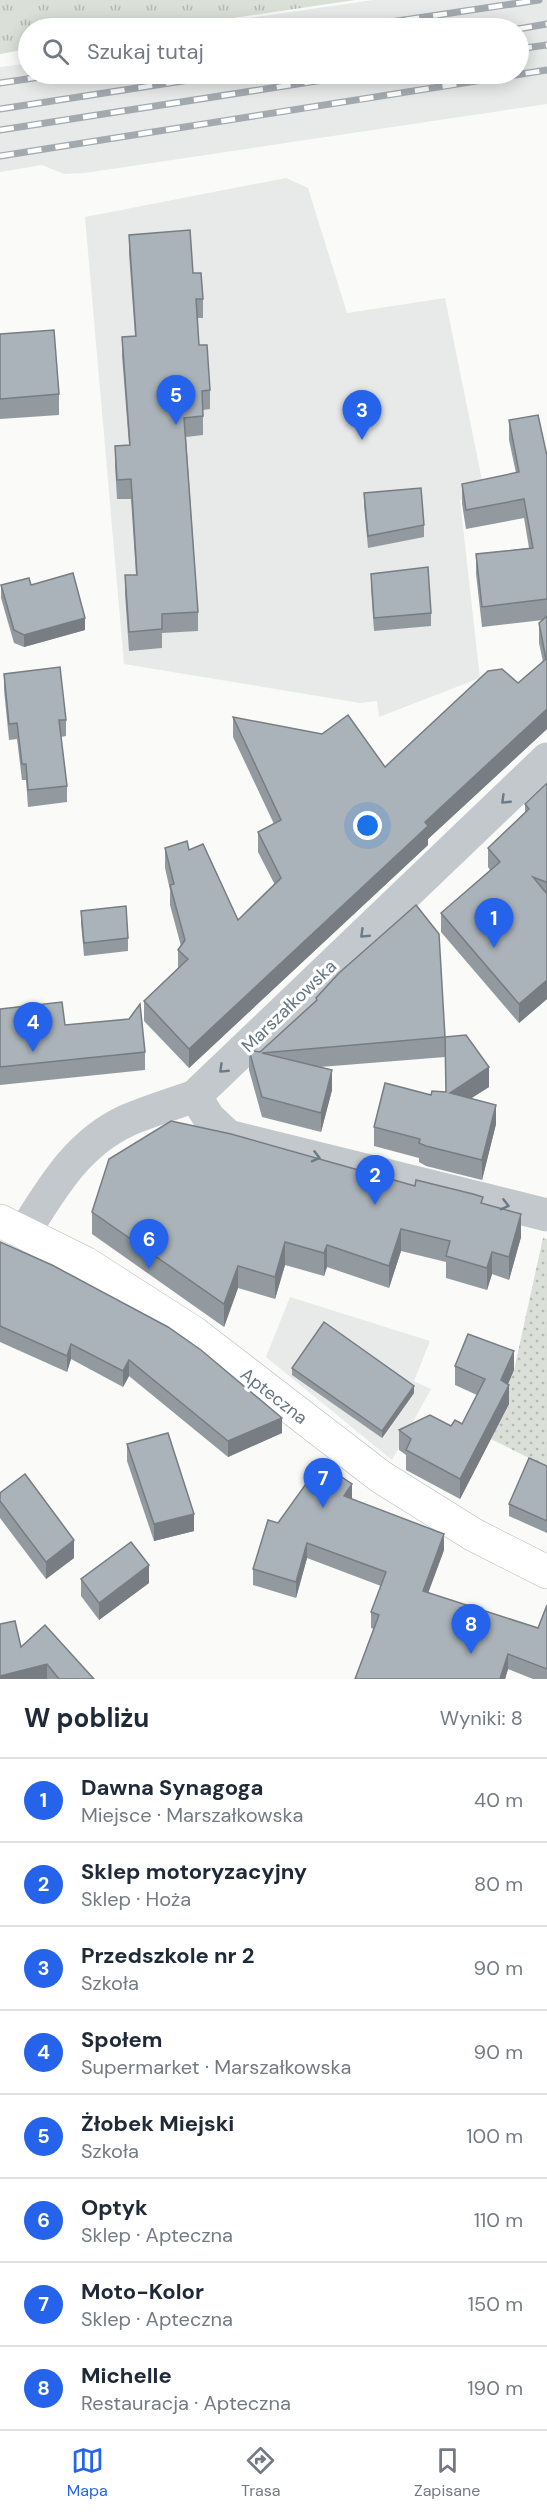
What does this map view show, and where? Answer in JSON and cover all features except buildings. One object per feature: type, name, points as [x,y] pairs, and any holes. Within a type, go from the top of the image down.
[{"type":"street","name":"Marszałkowska","points":[[13,1226],[64,1170],[97,1139],[126,1121],[195,1096],[547,759]]},
{"type":"street","points":[[195,1096],[209,1118],[228,1136],[547,1215]]},
{"type":"street","name":"Apteczna","points":[[13,1226],[69,1252],[194,1333],[381,1477],[474,1535],[547,1572]]},
{"type":"shaded area","points":[[373,0],[547,0],[547,104],[85,173],[64,174],[42,165],[0,172],[0,67],[18,65],[18,84],[529,84],[529,18],[250,18]]},
{"type":"shaded area","points":[[286,178],[308,188],[347,313],[445,298],[485,495],[460,500],[480,678],[379,717],[377,701],[360,703],[124,664],[85,217]]},
{"type":"shaded area","points":[[290,1297],[430,1341],[414,1381],[431,1389],[392,1460],[266,1357]]},
{"type":"green space","points":[[0,0],[355,0],[233,18],[18,18],[18,51],[0,54]]},
{"type":"green space","points":[[543,1238],[547,1239],[547,1467],[491,1439],[509,1405],[501,1400],[514,1370]]},
{"type":"railway","points":[[418,18],[539,0]]},
{"type":"railway","points":[[529,27],[547,24]]},
{"type":"railway","points":[[529,47],[547,45]]},
{"type":"railway","points":[[529,73],[547,70]]},
{"type":"railway","points":[[0,83],[18,80]]},
{"type":"railway","points":[[0,109],[163,84]]},
{"type":"railway","points":[[0,130],[297,84]]},
{"type":"railway","points":[[0,156],[458,84]]},
{"type":"place","name":"Żłobek Miejski","points":[[176,425]]},
{"type":"place","name":"Przedszkole nr 2","points":[[362,440]]},
{"type":"place","name":"Dawna Synagoga","points":[[494,948]]},
{"type":"place","name":"Społem","points":[[33,1052]]},
{"type":"place","name":"Sklep motoryzacyjny","points":[[375,1205]]},
{"type":"place","name":"Optyk","points":[[149,1269]]},
{"type":"place","name":"Moto-Kolor","points":[[323,1508]]},
{"type":"place","name":"Michelle","points":[[471,1654]]}]
